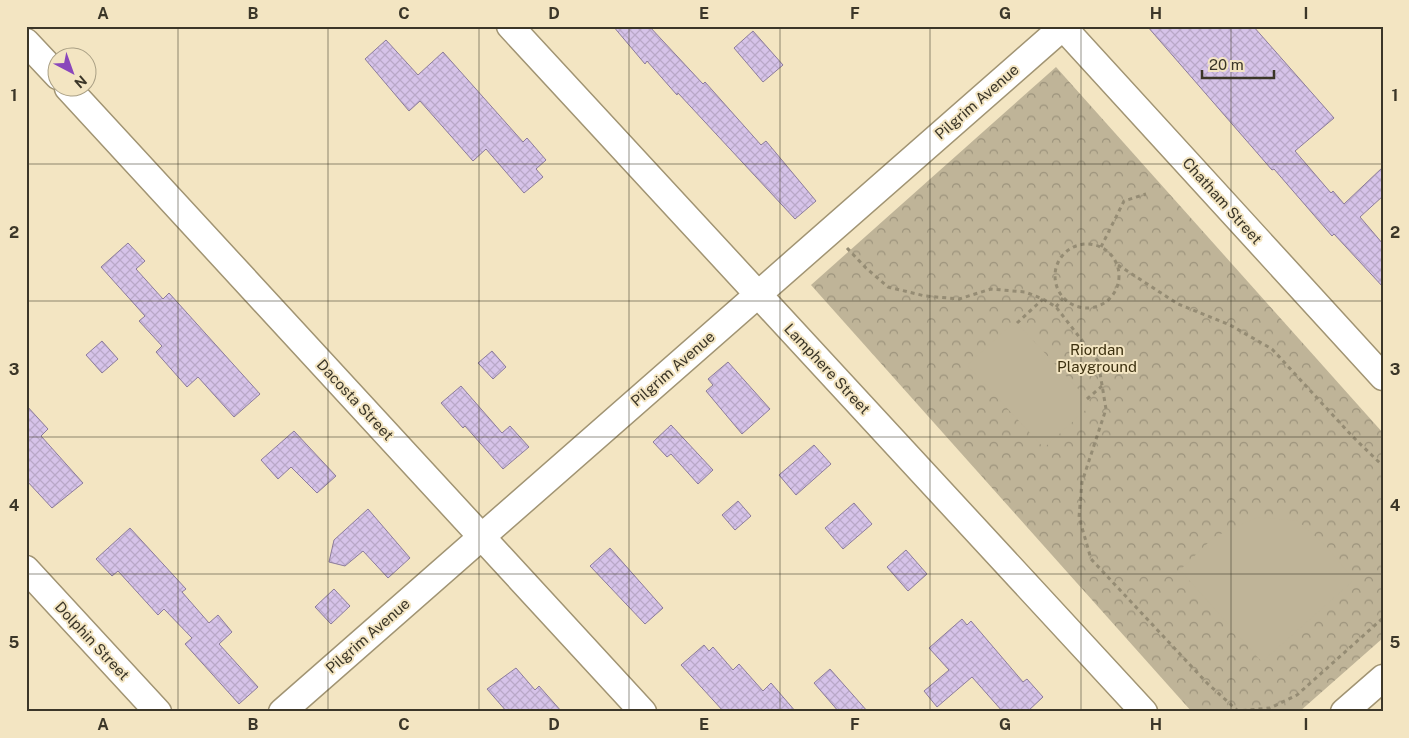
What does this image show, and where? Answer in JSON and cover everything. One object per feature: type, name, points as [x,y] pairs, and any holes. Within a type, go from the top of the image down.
[{"type":"street","name":"Lamphere Street","points":[[510,26],[1144,712]]},
{"type":"street","name":"Pilgrim Avenue","points":[[282,712],[1063,27]]},
{"type":"street","name":"Chatham Street","points":[[1063,27],[1383,377]]},
{"type":"street","points":[[26,42],[48,65]]},
{"type":"street","name":"Dacosta Street","points":[[77,98],[643,712]]},
{"type":"street","name":"Dolphin Street","points":[[26,570],[158,712]]},
{"type":"street","points":[[1344,712],[1383,678]]},
{"type":"path","points":[[1101,247],[1124,201],[1146,194]]},
{"type":"path","points":[[831,230],[866,268],[888,287],[925,296],[959,299],[991,289],[1025,292],[1043,298],[1056,307],[1098,360],[1106,409],[1082,482],[1079,517],[1090,559],[1207,683],[1238,711],[1270,708],[1297,695],[1383,618]]},
{"type":"path","points":[[1118,265],[1118,284],[1109,300],[1098,307],[1085,309],[1073,306],[1063,298],[1056,287],[1054,275],[1058,262],[1065,252],[1076,246],[1089,244],[1101,247],[1111,255],[1118,265],[1178,304],[1230,326],[1272,349],[1353,437],[1383,466]]},
{"type":"path","points":[[1017,323],[1043,298]]},
{"type":"path","points":[[1056,307],[1063,298]]},
{"type":"path","points":[[1087,399],[1102,386]]},
{"type":"green space","name":"Riordan Playground","points":[[1056,67],[1383,433],[1383,638],[1299,712],[1192,712],[811,285]]},
{"type":"green space","points":[[1015,321],[1092,404],[1044,448],[967,365]]},
{"type":"green space","points":[[1258,517],[1298,521],[1327,547],[1354,580],[1262,662],[1180,570],[1214,537]]},
{"type":"building","points":[[613,26],[649,26],[703,84],[705,82],[761,145],[766,141],[816,201],[795,219],[647,61],[645,64]]},
{"type":"building","points":[[1147,26],[1253,26],[1334,118],[1295,151],[1331,193],[1333,191],[1344,204],[1383,167],[1383,196],[1360,217],[1383,244],[1383,287],[1334,234],[1332,236],[1274,169],[1272,170]]},
{"type":"building","points":[[753,31],[783,65],[763,82],[734,48]]},
{"type":"building","points":[[386,40],[418,75],[443,52],[523,142],[527,138],[546,160],[536,169],[543,177],[524,193],[486,149],[473,161],[420,101],[409,111],[365,59]]},
{"type":"building","points":[[128,243],[145,261],[136,269],[163,299],[169,293],[260,394],[234,417],[198,377],[187,387],[156,352],[162,346],[139,321],[145,316],[101,267]]},
{"type":"building","points":[[102,341],[118,359],[102,373],[86,355]]},
{"type":"building","points":[[492,351],[506,367],[493,379],[478,363]]},
{"type":"building","points":[[728,362],[770,409],[742,434],[706,391],[713,385],[708,379]]},
{"type":"building","points":[[461,386],[502,433],[510,426],[529,447],[503,469],[465,426],[463,428],[441,403]]},
{"type":"building","points":[[26,405],[48,429],[41,436],[83,483],[52,508],[26,480]]},
{"type":"building","points":[[671,425],[713,470],[698,484],[671,454],[667,457],[653,442]]},
{"type":"building","points":[[294,431],[336,476],[317,493],[291,467],[278,479],[261,460]]},
{"type":"building","points":[[814,445],[831,464],[796,495],[779,475]]},
{"type":"building","points":[[738,501],[751,516],[735,530],[722,515]]},
{"type":"building","points":[[854,503],[872,524],[843,549],[825,528]]},
{"type":"building","points":[[368,509],[410,558],[388,578],[363,551],[345,566],[329,562],[334,540]]},
{"type":"building","points":[[130,528],[186,589],[182,592],[209,623],[218,615],[232,632],[219,644],[258,687],[239,704],[185,644],[192,638],[164,609],[158,615],[118,571],[112,576],[96,559]]},
{"type":"building","points":[[610,548],[663,608],[645,624],[590,566]]},
{"type":"building","points":[[906,550],[927,574],[908,591],[887,567]]},
{"type":"building","points":[[334,589],[350,606],[331,624],[315,607]]},
{"type":"building","points":[[962,619],[967,625],[971,621],[1023,682],[1027,679],[1043,697],[1027,712],[1003,712],[972,677],[937,707],[924,691],[949,670],[929,648]]},
{"type":"building","points":[[704,645],[709,651],[713,647],[733,670],[739,664],[763,691],[771,683],[796,712],[724,712],[681,665]]},
{"type":"building","points":[[516,668],[535,690],[539,686],[562,712],[507,712],[487,689]]},
{"type":"building","points":[[830,669],[868,712],[839,712],[814,683]]}]
